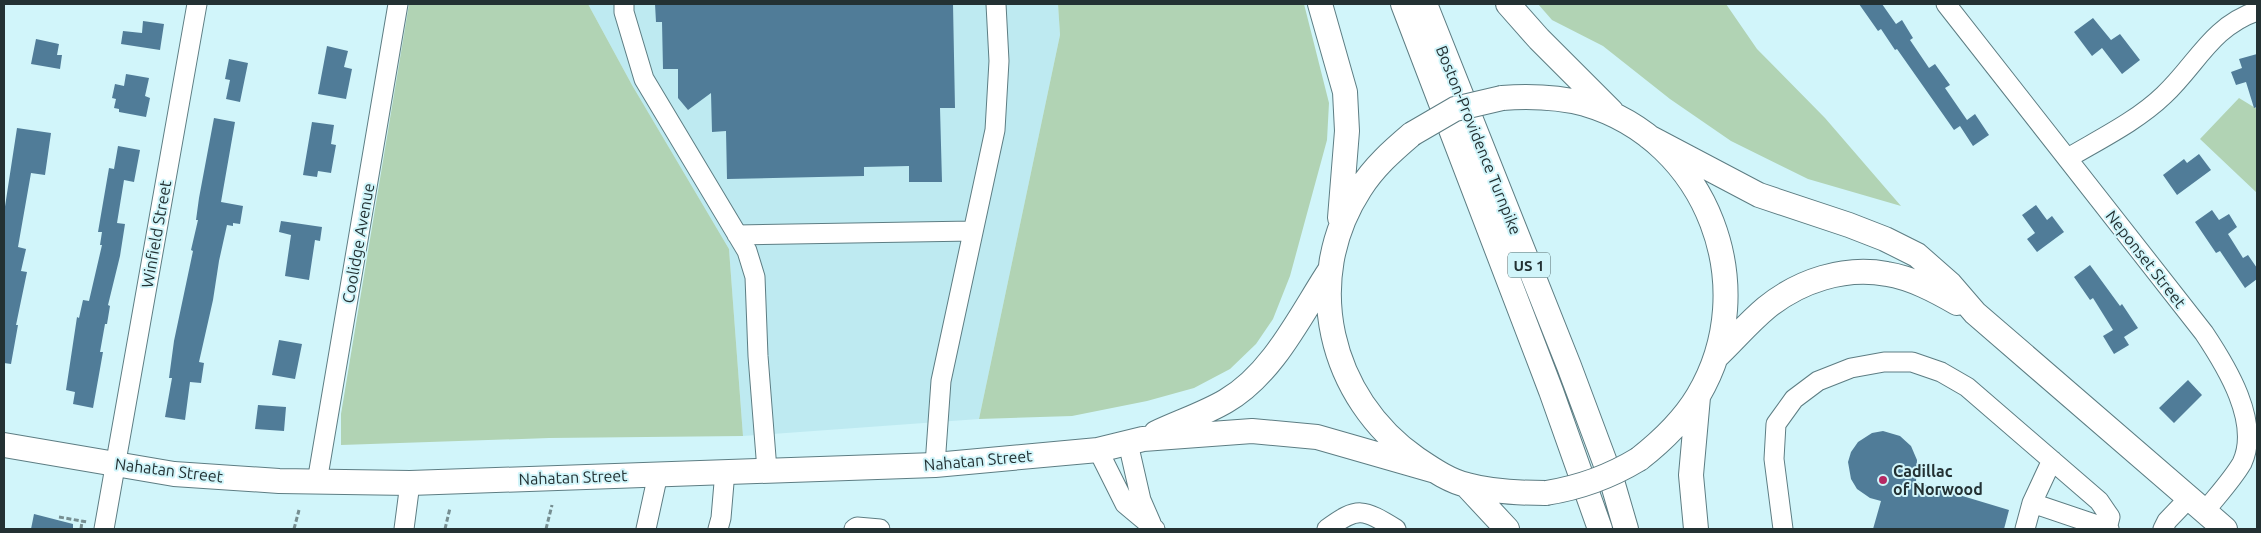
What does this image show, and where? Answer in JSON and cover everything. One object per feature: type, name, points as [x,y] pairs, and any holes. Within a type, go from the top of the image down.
[{"type":"main road","points":[[1320,4],[1339,70],[1346,106],[1347,131],[1338,235],[1330,270],[1329,306],[1335,344],[1345,373],[1372,420],[1397,445],[1432,470],[1466,485],[1521,493],[1546,492],[1564,490],[1622,469],[1639,459],[1660,442],[1680,422],[1698,397],[1716,356],[1724,324],[1727,294],[1720,243],[1712,220],[1696,188],[1671,156],[1649,137]]},
{"type":"main road","name":"Boston-Providence Turnpike","points":[[1403,4],[1538,356],[1600,529]]},
{"type":"main road","name":"Boston-Providence Turnpike","points":[[1425,4],[1569,366],[1612,481],[1626,529]]},
{"type":"main road","points":[[1508,4],[1539,39],[1617,117]]},
{"type":"main road","points":[[1338,235],[1350,206],[1368,177],[1385,157],[1412,134],[1455,109],[1502,98],[1522,96],[1554,98],[1583,104],[1617,117],[1649,137],[1759,195],[1849,225],[1885,239],[1917,255],[1950,284],[1975,313],[2225,529]]},
{"type":"main road","name":"Nahatan Street","points":[[1136,441],[1227,400],[1256,379],[1276,356],[1330,270]]},
{"type":"main road","points":[[1716,356],[1766,308],[1820,277],[1851,272],[1887,274],[1934,290],[1975,313]]},
{"type":"main road","points":[[1696,529],[1691,475],[1698,397]]},
{"type":"main road","name":"Nahatan Street","points":[[4,445],[174,474],[317,482],[410,483],[935,465],[1098,450],[1136,441],[1252,431],[1288,433],[1333,441],[1432,470]]},
{"type":"main road","points":[[1466,485],[1507,529]]},
{"type":"street","name":"Winfield Street","points":[[104,529],[197,4]]},
{"type":"street","name":"Coolidge Avenue","points":[[317,482],[398,4]]},
{"type":"street","points":[[624,4],[624,12],[644,79],[747,251],[755,278],[758,356],[767,470]]},
{"type":"street","points":[[935,465],[941,381],[995,130],[999,61],[996,4]]},
{"type":"street","name":"Neponset Street","points":[[1946,4],[2204,333],[2225,364],[2241,397],[2248,420],[2249,441],[2243,462],[2197,504],[2167,521],[2163,529]]},
{"type":"street","points":[[2068,158],[2144,111],[2164,95],[2222,30],[2257,11]]},
{"type":"street","points":[[737,235],[973,231]]},
{"type":"street","points":[[1783,529],[1774,459],[1776,424],[1794,399],[1818,381],[1851,368],[1884,362],[1912,362],[1941,372],[1967,387],[2099,501],[2110,517],[2108,529],[2032,503]]},
{"type":"street","points":[[1136,441],[1141,500],[1154,528]]},
{"type":"street","points":[[1098,450],[1125,504],[1154,528]]},
{"type":"street","points":[[2025,529],[2032,503],[2052,460]]},
{"type":"street","points":[[718,529],[721,518],[725,471]]},
{"type":"street","points":[[646,529],[658,474]]},
{"type":"street","points":[[404,529],[410,483]]},
{"type":"street","points":[[1326,529],[1347,514],[1365,512],[1396,529]]},
{"type":"street","points":[[854,529],[857,527],[880,529]]},
{"type":"path","points":[[546,529],[552,505]]},
{"type":"path","points":[[445,529],[450,508]]},
{"type":"path","points":[[294,529],[299,510]]},
{"type":"path","points":[[80,529],[82,521]]},
{"type":"shaded area","points":[[588,4],[1058,4],[1060,35],[979,419],[743,436],[729,249],[632,85]]},
{"type":"green space","points":[[409,4],[588,4],[632,85],[729,249],[743,436],[549,438],[341,445],[341,414]]},
{"type":"green space","points":[[1058,4],[1304,4],[1329,103],[1327,140],[1290,276],[1273,319],[1256,344],[1230,369],[1194,388],[1147,401],[1072,416],[979,419],[1060,35]]},
{"type":"green space","points":[[1538,4],[1726,4],[1757,49],[1825,118],[1901,206],[1808,179],[1731,141],[1670,99],[1603,46],[1552,20]]},
{"type":"green space","points":[[2239,98],[2257,109],[2257,193],[2200,139]]},
{"type":"building","points":[[655,4],[953,4],[955,108],[940,108],[942,182],[909,182],[909,166],[864,167],[864,176],[727,179],[726,131],[712,132],[711,93],[688,110],[678,98],[678,69],[663,69],[662,22],[656,22]]},
{"type":"building","points":[[1859,4],[1882,4],[1896,24],[1902,20],[1913,38],[1910,40],[1929,68],[1935,64],[1950,85],[1945,88],[1967,120],[1975,114],[1989,135],[1973,146],[1960,126],[1954,130],[1897,49],[1895,50],[1881,29],[1878,31]]},
{"type":"building","points":[[2093,18],[2111,40],[2120,34],[2140,60],[2122,74],[2102,48],[2092,56],[2074,32]]},
{"type":"building","points":[[143,21],[164,24],[160,50],[121,44],[123,31],[142,33]]},
{"type":"building","points":[[36,39],[59,44],[57,55],[62,55],[60,69],[31,64]]},
{"type":"building","points":[[327,46],[348,51],[344,67],[352,69],[346,99],[318,94]]},
{"type":"building","points":[[2257,54],[2257,107],[2254,108],[2246,82],[2236,85],[2231,72],[2242,68],[2239,59]]},
{"type":"building","points":[[229,59],[248,63],[240,102],[226,99],[230,80],[225,79]]},
{"type":"building","points":[[126,74],[149,78],[145,96],[150,98],[146,117],[119,112],[119,109],[114,108],[116,99],[112,98],[115,84],[124,86]]},
{"type":"building","points":[[214,118],[235,122],[221,202],[243,206],[240,224],[233,223],[233,226],[227,225],[199,362],[204,363],[201,383],[190,382],[185,420],[165,417],[172,378],[169,378],[174,341],[193,251],[191,250],[198,220],[196,220],[199,198]]},
{"type":"building","points":[[312,122],[334,125],[331,144],[336,145],[331,173],[318,171],[317,177],[303,175]]},
{"type":"building","points":[[17,128],[51,133],[45,175],[31,173],[18,247],[26,249],[21,271],[27,272],[16,325],[18,325],[11,364],[4,363],[4,213]]},
{"type":"building","points":[[118,146],[140,150],[134,182],[124,180],[117,223],[125,224],[120,256],[108,305],[110,306],[100,352],[103,352],[93,408],[73,404],[75,392],[66,390],[77,317],[79,318],[83,300],[89,301],[102,245],[100,245],[102,232],[98,232],[109,168],[114,169]]},
{"type":"building","points":[[2199,154],[2211,170],[2177,195],[2163,175],[2184,159],[2187,163]]},
{"type":"building","points":[[2036,205],[2047,220],[2052,216],[2064,232],[2037,252],[2027,239],[2035,233],[2022,215]]},
{"type":"building","points":[[2212,210],[2219,220],[2229,214],[2237,227],[2228,234],[2243,258],[2248,255],[2257,268],[2257,279],[2245,288],[2220,251],[2216,253],[2195,222]]},
{"type":"building","points":[[281,221],[322,227],[320,241],[315,240],[309,280],[285,276],[291,235],[279,232]]},
{"type":"building","points":[[2090,265],[2120,306],[2122,304],[2138,328],[2124,337],[2129,345],[2114,354],[2103,336],[2113,330],[2093,298],[2090,300],[2074,277]]},
{"type":"building","points":[[279,340],[302,344],[295,379],[272,375]]},
{"type":"building","points":[[2188,380],[2202,395],[2174,423],[2159,408]]},
{"type":"building","points":[[258,405],[286,407],[284,431],[255,429]]},
{"type":"building","name":"Cadillac of Norwood","points":[[1883,431],[1900,436],[1911,446],[1917,460],[1916,482],[2009,510],[2004,529],[1873,529],[1881,501],[1870,498],[1857,489],[1851,479],[1848,462],[1851,452],[1858,442],[1872,433]]},
{"type":"building","points":[[34,514],[73,524],[73,529],[31,529]]},
{"type":"place","name":"Cadillac of Norwood","points":[[1883,480]]}]
